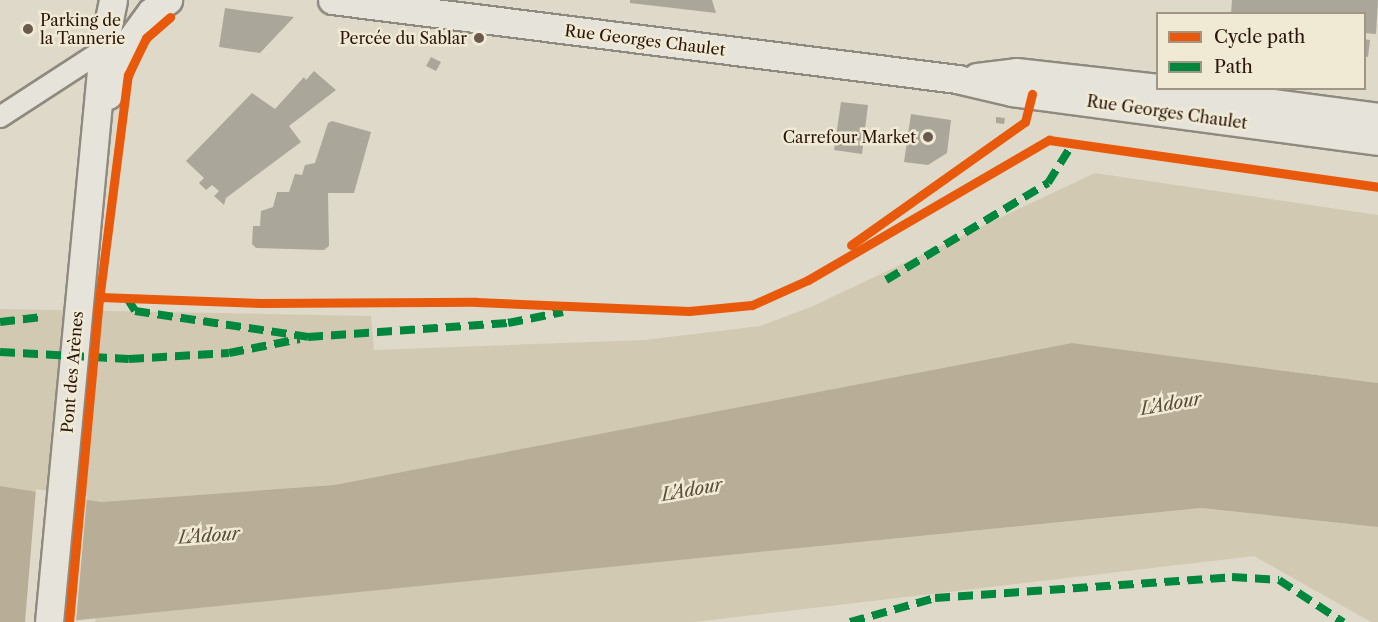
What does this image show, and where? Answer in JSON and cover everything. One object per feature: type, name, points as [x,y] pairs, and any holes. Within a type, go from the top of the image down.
[{"type":"main road","points":[[98,121],[103,50],[113,0]]},
{"type":"main road","points":[[98,121],[129,42],[151,12],[168,0]]},
{"type":"main road","name":"Rue Georges Chaulet","points":[[333,0],[957,79],[1012,92],[1378,141]]},
{"type":"main road","name":"Rue Georges Chaulet","points":[[957,79],[1016,72],[1156,88]]},
{"type":"main road","name":"Rue Georges Chaulet","points":[[1173,90],[1378,117]]},
{"type":"main road","name":"Pont des Arènes","points":[[49,622],[78,306],[98,121]]},
{"type":"street","points":[[0,117],[103,50]]},
{"type":"shaded area","points":[[1095,173],[1378,215],[1378,383],[1072,343],[334,485],[101,502],[0,486],[0,309],[371,316],[374,350],[645,340],[760,326],[811,307]]},
{"type":"shaded area","points":[[1201,508],[1378,527],[1378,622],[1371,622],[1254,556],[694,622],[95,622],[96,618]]},
{"type":"water","name":"L'Adour","points":[[1072,343],[1378,383],[1378,527],[1201,508],[59,622],[0,622],[0,486],[101,502],[334,485]]},
{"type":"pier","points":[[36,489],[87,496],[76,622],[25,622]]},
{"type":"building","points":[[630,0],[712,0],[716,13],[630,3]]},
{"type":"building","points":[[1232,0],[1378,0],[1376,34],[1366,33],[1366,12],[1231,12]]},
{"type":"building","points":[[225,8],[294,17],[260,53],[219,47]]},
{"type":"building","points":[[1366,39],[1370,40],[1368,57],[1366,56]]},
{"type":"building","points":[[431,57],[441,62],[436,71],[426,66]]},
{"type":"building","points":[[314,71],[336,90],[289,126],[301,142],[226,198],[224,205],[214,196],[219,191],[212,185],[206,190],[199,183],[204,178],[186,161],[252,93],[275,109],[304,77],[306,80]]},
{"type":"building","points":[[841,102],[868,105],[862,154],[834,150]]},
{"type":"building","name":"Carrefour Market","points":[[911,114],[951,120],[947,153],[928,165],[904,162]]},
{"type":"building","points":[[996,117],[1005,118],[1004,124],[996,123]]},
{"type":"building","points":[[332,121],[371,132],[354,193],[328,193],[329,246],[324,250],[256,248],[252,244],[253,226],[260,226],[261,211],[273,207],[277,192],[289,192],[295,174],[302,175],[305,165],[315,163],[328,123]]},
{"type":"marked path","points":[[886,280],[1048,183],[1073,143]]},
{"type":"marked path","points":[[127,298],[135,311],[308,337],[508,323],[563,312]]},
{"type":"marked path","points":[[0,322],[42,317]]},
{"type":"marked path","points":[[0,352],[129,359],[229,353],[300,339]]},
{"type":"marked path","points":[[850,622],[935,598],[1232,577],[1279,580],[1343,622]]},
{"type":"cycle path","points":[[69,622],[98,308],[128,75],[146,38],[170,17]]},
{"type":"cycle path","points":[[851,245],[1025,122],[1032,94]]},
{"type":"cycle path","points":[[100,297],[261,303],[476,302],[689,311],[752,305],[808,280],[1049,140],[1378,187]]},
{"type":"place","name":"Parking de la Tannerie","points":[[28,29]]},
{"type":"place","name":"Percée du Sablar","points":[[479,38]]},
{"type":"place","name":"Carrefour Market","points":[[928,137]]}]
